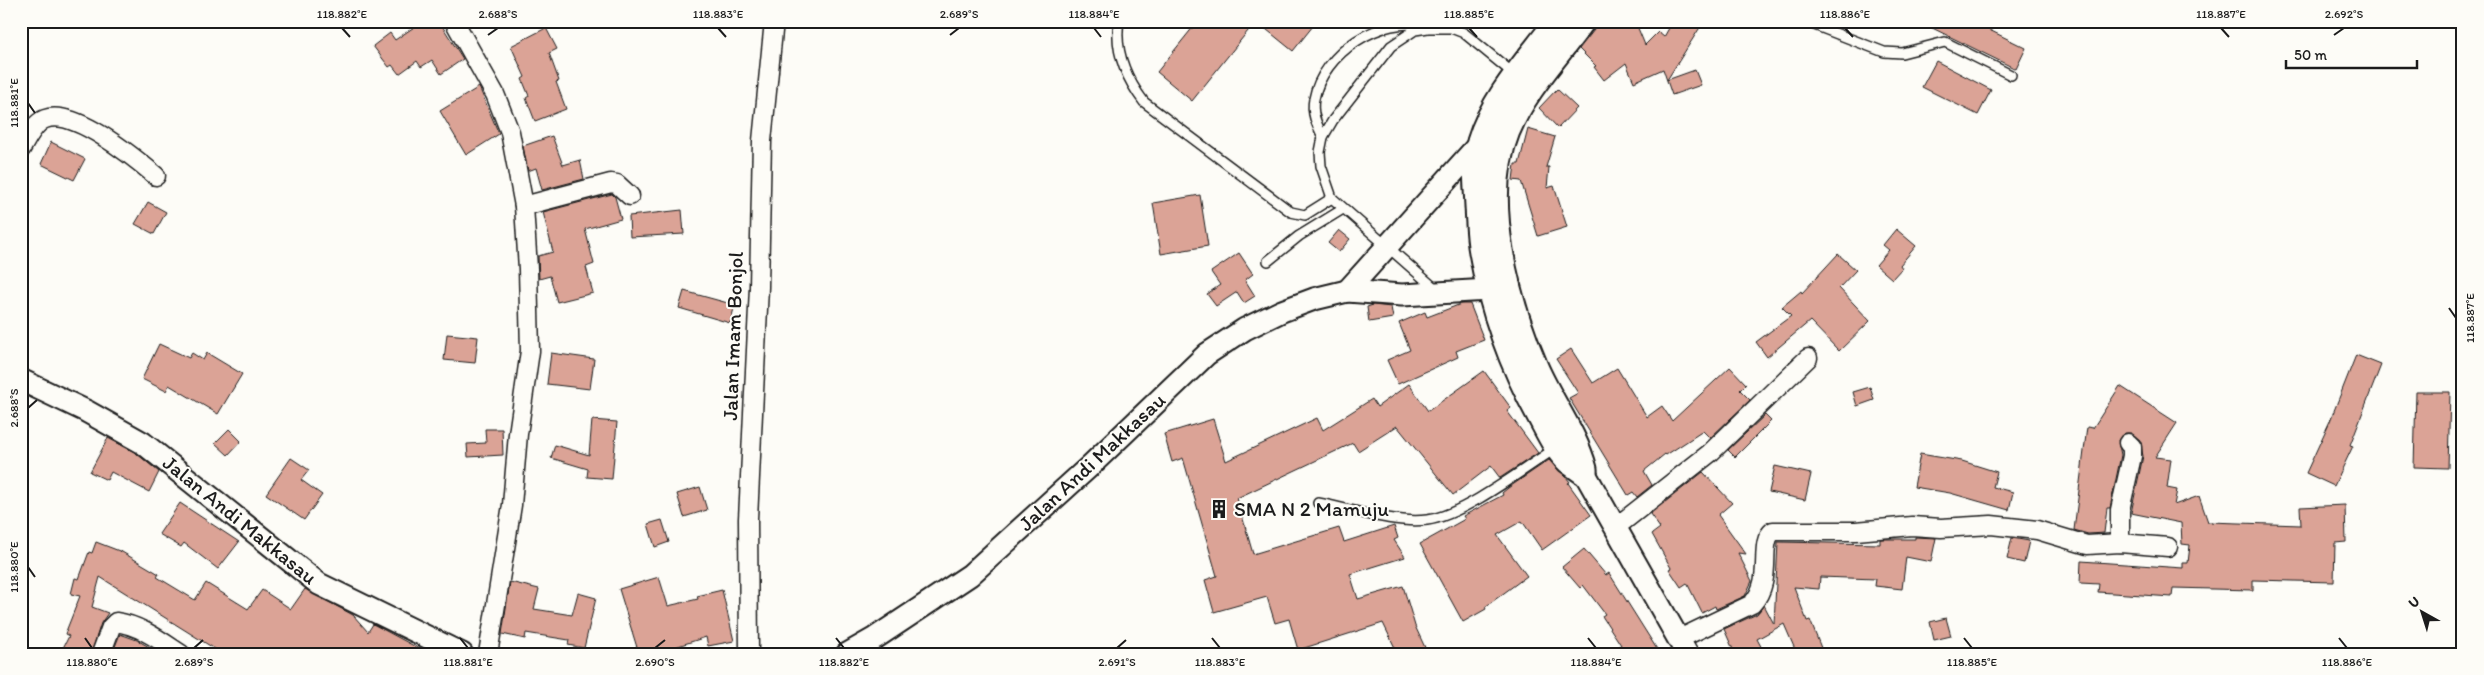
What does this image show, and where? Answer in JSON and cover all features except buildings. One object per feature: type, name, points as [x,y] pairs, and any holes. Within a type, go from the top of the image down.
[{"type":"main road","points":[[1574,22],[1516,76],[1493,112],[1480,143],[1476,167],[1481,250],[1499,291],[1519,374],[1532,402],[1566,442],[1568,460],[1584,472]]},
{"type":"main road","points":[[1499,291],[1497,169],[1500,150],[1508,130],[1525,99],[1574,22]]},
{"type":"street","points":[[454,21],[495,94],[510,132],[524,206],[530,351],[518,434],[512,505],[488,654]]},
{"type":"street","name":"Jalan Imam Bonjol","points":[[749,654],[748,519],[759,287],[762,141],[774,21]]},
{"type":"street","points":[[21,149],[36,126],[44,119],[60,117],[80,124],[129,153],[156,176]]},
{"type":"street","points":[[1347,292],[1480,143]]},
{"type":"street","points":[[524,206],[611,183],[617,184],[630,196]]},
{"type":"street","name":"Jalan Andi Makkasau","points":[[847,654],[875,638],[970,575],[1097,459],[1207,354],[1245,329],[1282,311],[1314,299],[1347,292],[1402,296],[1499,291]]},
{"type":"street","points":[[1616,527],[1710,454],[1808,358]]},
{"type":"street","name":"Jalan Andi Makkasau","points":[[21,380],[86,410],[143,443],[319,584],[462,654]]},
{"type":"street","points":[[2120,542],[2120,510],[2132,456],[2132,447],[2128,443]]},
{"type":"street","points":[[1584,472],[1683,646],[1752,604],[1758,597],[1763,589],[1766,577],[1766,540],[1773,531],[1856,531],[1912,526],[1941,528],[1991,525],[2037,530],[2087,545],[2120,542],[2168,547]]},
{"type":"street","points":[[102,654],[111,627],[116,622],[126,623],[146,632],[181,654]]},
{"type":"lane","points":[[1119,21],[1117,36],[1121,58],[1129,82],[1144,102],[1291,212],[1305,215],[1332,198]]},
{"type":"lane","points":[[1804,21],[1884,52],[1902,53],[1945,42],[2011,75]]},
{"type":"lane","points":[[1428,28],[1415,23],[1391,24],[1362,37],[1343,53],[1320,81],[1313,101],[1315,119],[1322,137],[1321,166],[1332,198],[1441,293]]},
{"type":"lane","points":[[1322,137],[1333,120],[1391,46],[1415,30],[1450,24],[1464,33],[1516,76]]},
{"type":"lane","points":[[1268,261],[1299,236],[1343,209]]},
{"type":"lane","points":[[1318,503],[1404,520],[1427,520],[1460,510],[1566,442]]},
{"type":"place","name":"SMA N 2 Mamuju","points":[[1219,509]]}]
